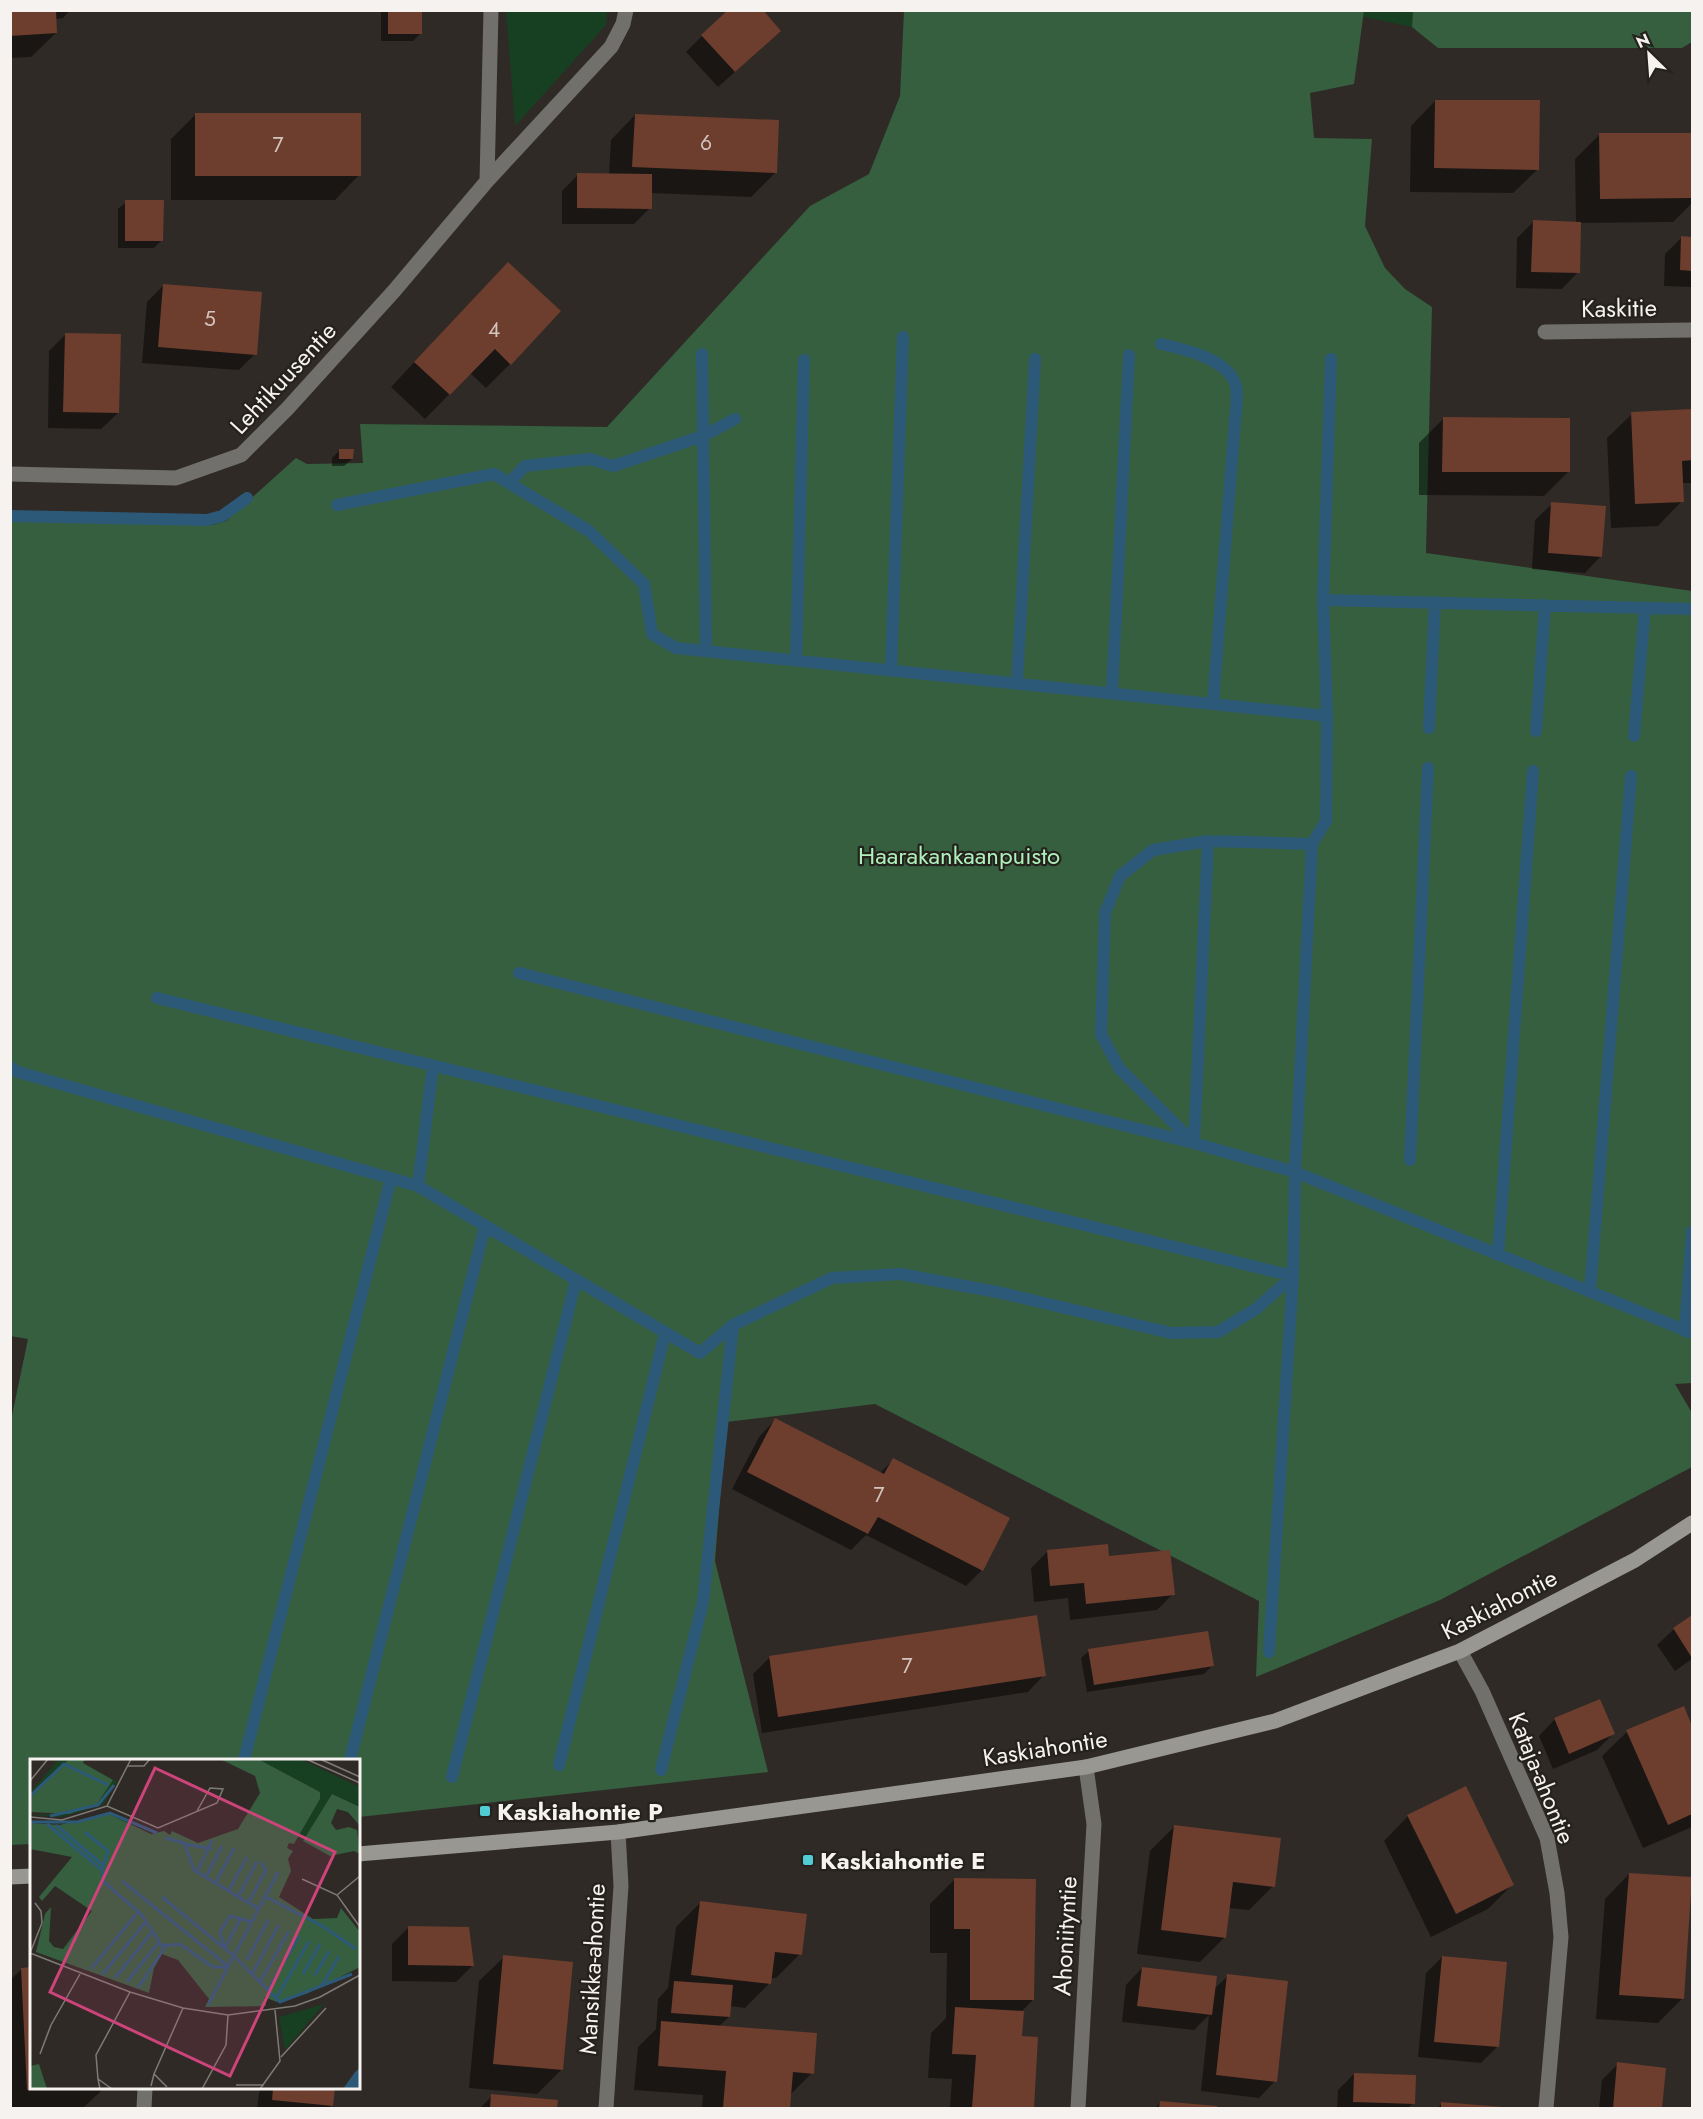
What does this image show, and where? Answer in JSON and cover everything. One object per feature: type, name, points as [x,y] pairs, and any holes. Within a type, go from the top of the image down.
[{"type":"street","points":[[487,181],[491,10]]},
{"type":"street","name":"Lehtikuusentie","points":[[10,474],[176,478],[241,455],[287,409],[394,291],[487,181],[611,47],[623,24],[626,10]]},
{"type":"street","name":"Kaskitie","points":[[1545,332],[1692,330]]},
{"type":"street","name":"Kaskiahontie","points":[[360,1854],[618,1832],[1086,1767],[1275,1721],[1460,1651],[1635,1560],[1692,1523]]},
{"type":"street","name":"Kataja-ahontie","points":[[1460,1651],[1482,1691],[1547,1838],[1557,1893],[1561,1937],[1545,2109]]},
{"type":"street","name":"Ahoniityntie","points":[[1078,2109],[1094,1824],[1086,1767]]},
{"type":"street","name":"Mansikka-ahontie","points":[[606,2109],[621,1886],[618,1832]]},
{"type":"street","points":[[10,1877],[30,1876]]},
{"type":"street","points":[[144,2109],[145,2089]]},
{"type":"green space","points":[[506,10],[607,11],[606,25],[515,126]]},
{"type":"green space","name":"Haarakankaanpuisto","points":[[904,11],[1364,11],[1354,84],[1310,93],[1314,138],[1372,139],[1365,226],[1385,268],[1405,289],[1432,307],[1426,553],[1692,591],[1692,1383],[1675,1384],[1692,1413],[1692,1467],[1440,1600],[1256,1677],[1259,1601],[875,1404],[726,1422],[715,1561],[768,1772],[360,1817],[360,1759],[30,1759],[30,1844],[11,1845],[10,1425],[28,1339],[10,1336],[10,521],[212,525],[226,521],[296,458],[307,464],[363,463],[360,424],[607,427],[810,206],[869,174],[900,96]]},
{"type":"green space","points":[[1364,11],[1413,11],[1412,27],[1364,17]]},
{"type":"green space","points":[[1413,11],[1692,11],[1692,42],[1682,48],[1438,48],[1412,27]]},
{"type":"building","points":[[10,10],[56,10],[57,33],[10,36]]},
{"type":"building","points":[[388,10],[422,10],[422,34],[388,34]]},
{"type":"building","points":[[728,10],[763,10],[781,31],[735,72],[701,35]]},
{"type":"building","points":[[1435,100],[1540,100],[1539,170],[1434,168]]},
{"type":"building","points":[[195,113],[361,113],[361,176],[195,176]]},
{"type":"building","points":[[635,114],[779,120],[777,173],[632,167]]},
{"type":"building","points":[[1599,133],[1692,133],[1692,198],[1600,199]]},
{"type":"building","points":[[577,173],[652,174],[652,209],[577,208]]},
{"type":"building","points":[[125,200],[164,200],[163,241],[125,241]]},
{"type":"building","points":[[1533,220],[1581,222],[1580,273],[1531,272]]},
{"type":"building","points":[[1681,236],[1692,237],[1692,271],[1680,270]]},
{"type":"building","points":[[508,262],[561,311],[511,365],[495,349],[450,395],[414,362]]},
{"type":"building","points":[[163,284],[262,292],[257,355],[158,347]]},
{"type":"building","points":[[65,333],[121,334],[119,413],[63,412]]},
{"type":"building","points":[[1692,409],[1692,460],[1682,461],[1684,502],[1635,504],[1631,412]]},
{"type":"building","points":[[1443,417],[1570,418],[1570,472],[1442,472]]},
{"type":"building","points":[[339,449],[354,449],[353,459],[339,459]]},
{"type":"building","points":[[1551,502],[1606,506],[1602,557],[1548,553]]},
{"type":"building","points":[[775,1418],[884,1474],[893,1458],[1010,1518],[983,1571],[878,1517],[868,1534],[747,1472]]},
{"type":"building","points":[[1108,1544],[1109,1556],[1170,1550],[1175,1595],[1086,1604],[1084,1583],[1050,1586],[1047,1550]]},
{"type":"building","points":[[1037,1615],[1046,1676],[778,1717],[769,1656]]},
{"type":"building","points":[[1692,1615],[1692,1658],[1673,1628]]},
{"type":"building","points":[[1208,1631],[1214,1666],[1094,1685],[1088,1649]]},
{"type":"building","points":[[1600,1699],[1615,1734],[1569,1754],[1554,1718]]},
{"type":"building","points":[[1684,1706],[1692,1726],[1692,1814],[1668,1825],[1626,1730]]},
{"type":"building","points":[[1466,1786],[1514,1885],[1456,1914],[1407,1815]]},
{"type":"building","points":[[1174,1825],[1281,1838],[1275,1887],[1233,1882],[1226,1938],[1161,1930]]},
{"type":"building","points":[[1629,1873],[1692,1877],[1684,1999],[1619,1995]]},
{"type":"building","points":[[954,1878],[1036,1879],[1034,2000],[970,2000],[970,1929],[954,1929]]},
{"type":"building","points":[[700,1901],[807,1914],[802,1955],[775,1952],[771,1984],[691,1975]]},
{"type":"building","points":[[408,1926],[469,1927],[474,1966],[408,1965]]},
{"type":"building","points":[[503,1955],[573,1962],[563,2070],[493,2064]]},
{"type":"building","points":[[1442,1956],[1507,1962],[1499,2047],[1434,2042]]},
{"type":"building","points":[[30,1967],[30,2089],[46,2089],[27,2090],[21,1968]]},
{"type":"building","points":[[1142,1967],[1217,1976],[1212,2015],[1137,2006]]},
{"type":"building","points":[[1227,1974],[1288,1981],[1277,2082],[1216,2075]]},
{"type":"building","points":[[674,1981],[733,1985],[730,2017],[671,2013]]},
{"type":"building","points":[[955,2007],[1024,2011],[1022,2036],[1038,2037],[1034,2108],[972,2108],[976,2055],[952,2054]]},
{"type":"building","points":[[661,2021],[817,2033],[814,2074],[793,2072],[790,2108],[723,2108],[726,2071],[658,2066]]},
{"type":"building","points":[[1617,2062],[1666,2068],[1662,2108],[1613,2108]]},
{"type":"building","points":[[1354,2073],[1416,2075],[1415,2104],[1353,2102]]},
{"type":"building","points":[[273,2089],[335,2089],[333,2106],[272,2100]]},
{"type":"building","points":[[491,2094],[558,2100],[557,2108],[490,2108]]},
{"type":"building","points":[[1160,2101],[1217,2106],[1217,2108],[1159,2108]]},
{"type":"building","points":[[1441,2102],[1503,2107],[1503,2108],[1441,2108]]},
{"type":"waterway","points":[[891,670],[903,337]]},
{"type":"waterway","points":[[1161,344],[1193,352],[1215,362],[1232,377],[1237,390],[1213,703]]},
{"type":"waterway","points":[[702,354],[706,651]]},
{"type":"waterway","points":[[1112,693],[1129,355]]},
{"type":"waterway","points":[[1017,683],[1035,359]]},
{"type":"waterway","points":[[1269,1652],[1293,1276],[1295,1172],[1312,844],[1326,821],[1327,716],[1323,600],[1331,359]]},
{"type":"waterway","points":[[796,660],[804,360]]},
{"type":"waterway","points":[[509,483],[525,466],[590,459],[613,466],[703,436],[735,419]]},
{"type":"waterway","points":[[337,505],[494,474],[589,531],[644,584],[652,634],[676,648],[1327,716]]},
{"type":"waterway","points":[[10,516],[207,520],[222,516],[247,498]]},
{"type":"waterway","points":[[1323,600],[1692,609]]},
{"type":"waterway","points":[[1429,728],[1435,602]]},
{"type":"waterway","points":[[1536,731],[1545,605]]},
{"type":"waterway","points":[[1634,736],[1645,608]]},
{"type":"waterway","points":[[1410,1160],[1428,768]]},
{"type":"waterway","points":[[1498,1255],[1533,771]]},
{"type":"waterway","points":[[1590,1292],[1631,776]]},
{"type":"waterway","points":[[1193,1142],[1119,1068],[1101,1034],[1105,913],[1120,876],[1153,850],[1208,841],[1312,844]]},
{"type":"waterway","points":[[1194,1143],[1208,841]]},
{"type":"waterway","points":[[519,973],[1194,1143],[1295,1172],[1692,1333]]},
{"type":"waterway","points":[[157,998],[1293,1276]]},
{"type":"waterway","points":[[418,1186],[433,1066]]},
{"type":"waterway","points":[[10,1067],[18,1072],[418,1186],[700,1353],[733,1325],[832,1278],[901,1274],[1002,1293],[1171,1333],[1218,1332],[1256,1309],[1293,1276]]},
{"type":"waterway","points":[[244,1759],[391,1178]]},
{"type":"waterway","points":[[350,1759],[485,1226]]},
{"type":"waterway","points":[[1685,1331],[1692,1232]]},
{"type":"waterway","points":[[452,1777],[576,1280]]},
{"type":"waterway","points":[[661,1770],[703,1602],[733,1325]]},
{"type":"waterway","points":[[559,1765],[665,1333]]},
{"type":"place","name":"Kaskiahontie P","points":[[485,1811]]},
{"type":"place","name":"Kaskiahontie E","points":[[808,1860]]}]
